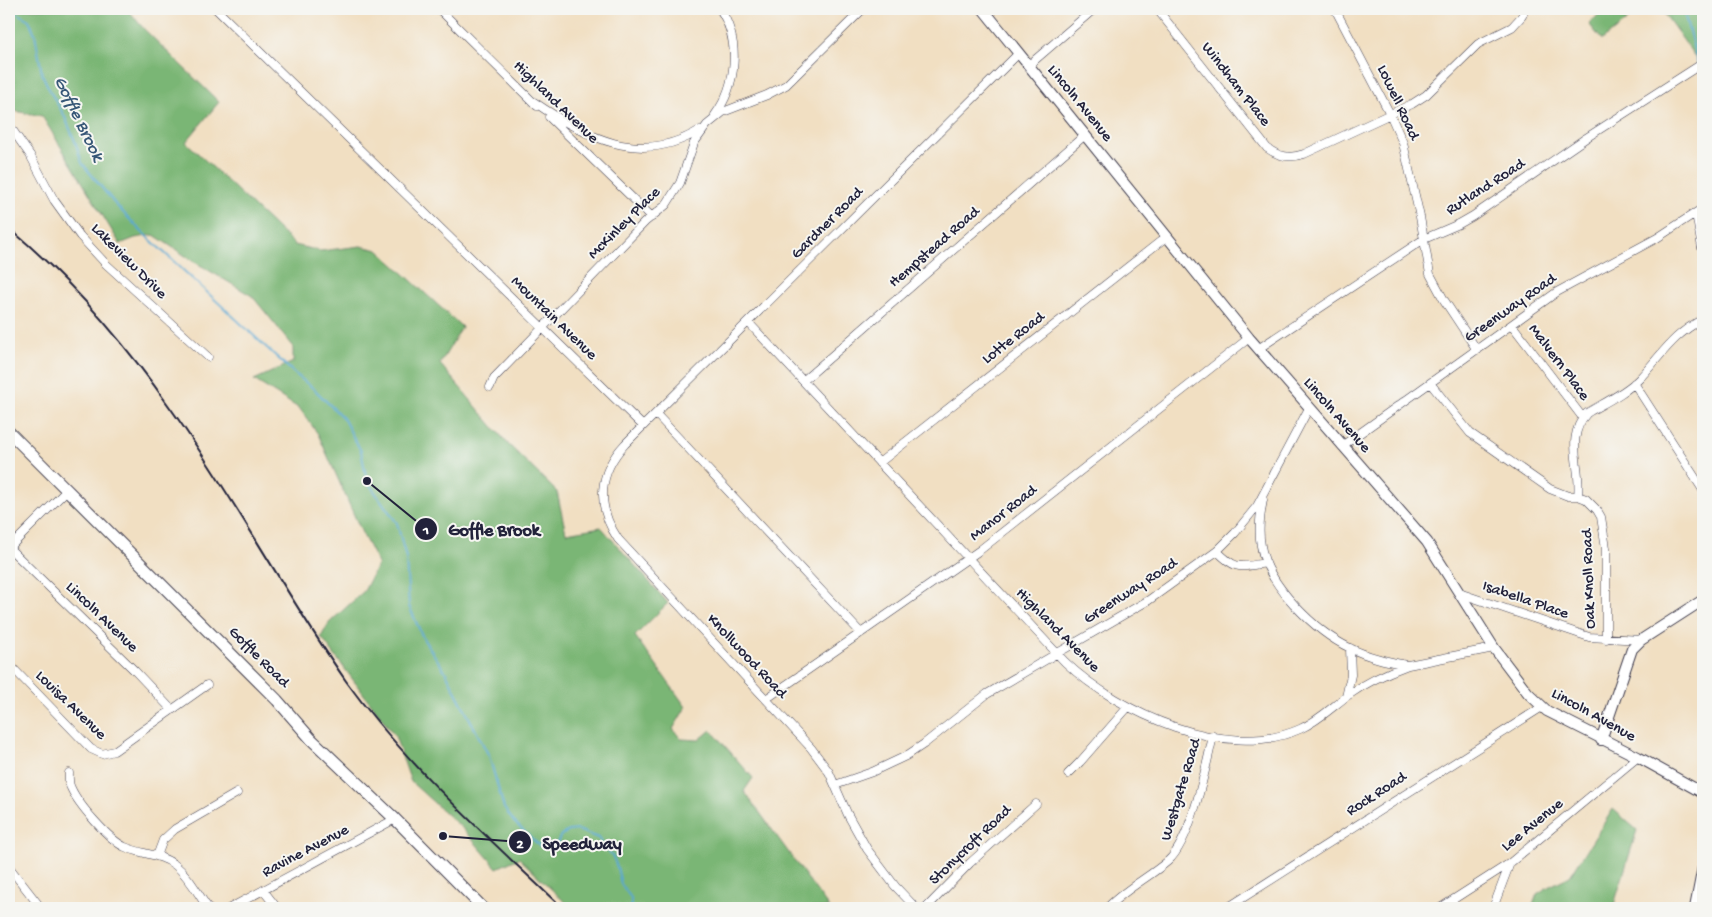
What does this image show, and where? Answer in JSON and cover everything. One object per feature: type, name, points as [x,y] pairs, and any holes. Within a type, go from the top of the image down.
[{"type":"main road","name":"Lincoln Avenue","points":[[984,9],[1258,349],[1427,542],[1494,648],[1528,693],[1547,711],[1601,740],[1638,757],[1703,793]]},
{"type":"main road","name":"Goffle Road","points":[[9,432],[277,700],[311,739],[395,819],[483,908]]},
{"type":"main road","points":[[1601,740],[1632,649],[1641,640],[1703,600]]},
{"type":"main road","points":[[1695,908],[1703,868]]},
{"type":"street","name":"Mountain Avenue","points":[[216,9],[643,426]]},
{"type":"street","name":"Highland Avenue","points":[[439,9],[652,217]]},
{"type":"street","points":[[534,102],[580,132],[598,139],[629,146],[655,146],[693,135],[707,125],[725,101],[732,80],[732,43],[727,23],[720,9]]},
{"type":"street","name":"McKinley Place","points":[[490,387],[494,378],[644,222],[666,205],[680,183],[694,143],[707,125],[723,112],[767,95],[786,85],[864,9]]},
{"type":"street","points":[[1028,65],[1094,9]]},
{"type":"street","name":"Windham Place","points":[[1157,9],[1267,148],[1274,153],[1288,157],[1304,154],[1390,114]]},
{"type":"street","name":"Lowell Road","points":[[1335,9],[1390,114],[1403,143],[1430,274],[1444,300],[1477,350]]},
{"type":"street","points":[[1390,114],[1426,95],[1478,44],[1507,30],[1518,22],[1524,9]]},
{"type":"street","name":"Gardner Road","points":[[656,414],[1019,53]]},
{"type":"street","name":"Rutland Road","points":[[1258,349],[1424,239],[1473,216],[1586,138],[1703,64]]},
{"type":"street","name":"Lakeview Drive","points":[[9,125],[30,155],[54,200],[80,236],[106,264],[208,357]]},
{"type":"street","name":"Hempstead Road","points":[[802,380],[1085,135]]},
{"type":"street","name":"Greenway Road","points":[[1342,446],[1557,292],[1657,238],[1703,208]]},
{"type":"street","points":[[1696,213],[1703,254]]},
{"type":"street","name":"Lotte Road","points":[[879,463],[1166,237]]},
{"type":"street","points":[[1430,383],[1470,433],[1550,489],[1568,496],[1578,496],[1579,475],[1575,440],[1578,424],[1587,413],[1634,383],[1672,340],[1681,332],[1703,319]]},
{"type":"street","name":"Highland Avenue","points":[[748,322],[1057,654],[1088,682],[1128,707],[1178,727],[1213,736],[1241,739],[1281,735],[1315,721],[1346,697],[1378,677],[1408,665],[1494,648]]},
{"type":"street","name":"Malvern Place","points":[[1512,325],[1583,418]]},
{"type":"street","name":"Manor Road","points":[[766,699],[968,558],[1249,338]]},
{"type":"street","points":[[1634,383],[1703,490]]},
{"type":"street","name":"Greenway Road","points":[[835,785],[872,772],[906,756],[988,694],[1148,600],[1217,550],[1247,520],[1257,506],[1309,408]]},
{"type":"street","points":[[643,426],[656,414],[861,633]]},
{"type":"street","name":"Knollwood Road","points":[[643,426],[617,452],[605,475],[604,510],[609,524],[618,539],[638,562],[812,748],[829,772],[848,815],[867,849],[895,886],[916,908]]},
{"type":"street","points":[[1266,489],[1260,530],[1261,547],[1266,563],[1278,584],[1299,609],[1326,633],[1350,648],[1386,661],[1408,665]]},
{"type":"street","points":[[9,548],[67,490]]},
{"type":"street","name":"Oak Knoll Road","points":[[1578,496],[1586,499],[1597,510],[1601,517],[1604,532],[1607,559],[1606,639]]},
{"type":"street","name":"Lincoln Avenue","points":[[9,548],[135,671],[172,710]]},
{"type":"street","points":[[1217,550],[1228,563],[1240,566],[1266,563]]},
{"type":"street","name":"Isabella Place","points":[[1459,594],[1589,637],[1641,640]]},
{"type":"street","points":[[1346,697],[1351,675],[1350,648]]},
{"type":"street","name":"Louisa Avenue","points":[[9,664],[91,749],[102,754],[118,749],[172,710]]},
{"type":"street","points":[[172,710],[207,685]]},
{"type":"street","points":[[1068,774],[1128,707]]},
{"type":"street","name":"Rock Road","points":[[1227,908],[1542,707]]},
{"type":"street","name":"Westgate Road","points":[[1107,908],[1140,880],[1167,862],[1177,851],[1200,790],[1213,736]]},
{"type":"street","name":"Lee Avenue","points":[[1440,908],[1510,862],[1638,757]]},
{"type":"street","points":[[69,773],[70,787],[73,792],[107,834],[124,847],[157,856],[176,866],[208,908]]},
{"type":"street","points":[[157,856],[163,840],[175,829],[237,793]]},
{"type":"street","name":"Stonycroft Road","points":[[926,908],[970,863],[1036,804]]},
{"type":"street","name":"Ravine Avenue","points":[[230,908],[395,819]]},
{"type":"street","points":[[1493,908],[1510,862]]},
{"type":"street","points":[[9,867],[41,908]]},
{"type":"street","points":[[264,890],[277,908]]},
{"type":"green space","points":[[9,9],[127,9],[144,29],[219,102],[186,142],[295,245],[320,251],[361,246],[378,250],[462,327],[440,364],[508,444],[557,492],[566,533],[601,527],[668,603],[635,636],[686,707],[673,729],[681,739],[699,740],[711,730],[753,778],[744,791],[829,908],[571,908],[519,858],[497,868],[463,829],[411,782],[395,736],[321,637],[329,623],[364,591],[378,564],[362,533],[318,434],[300,409],[254,380],[293,362],[293,346],[252,296],[154,235],[135,238],[120,244],[42,116],[9,110]]},
{"type":"green space","points":[[1604,9],[1642,9],[1602,40],[1589,24]]},
{"type":"green space","points":[[1661,9],[1694,9],[1703,30],[1703,63],[1701,65]]},
{"type":"green space","points":[[1613,809],[1637,830],[1613,908],[1532,908],[1537,894],[1570,876]]},
{"type":"waterway","name":"Goffle Brook","points":[[10,9],[29,20],[35,34],[42,74],[64,115],[82,163],[115,204],[142,232],[294,373],[314,389],[343,418],[361,451],[367,481],[397,523],[406,558],[409,606],[424,640],[445,671],[489,756],[504,808],[514,822],[540,846],[556,845],[561,835],[569,831],[578,830],[598,838],[613,857],[621,884],[631,898],[631,906],[629,908]]},
{"type":"waterway","points":[[1683,9],[1698,64]]},
{"type":"waterway","points":[[1700,69],[1703,78]]},
{"type":"railway","points":[[9,228],[54,269],[96,313],[153,384],[216,476],[323,647],[370,712],[421,771],[562,908]]},
{"type":"place","name":"Goffle Brook","points":[[367,481]]},
{"type":"place","name":"Speedway","points":[[443,836]]}]
